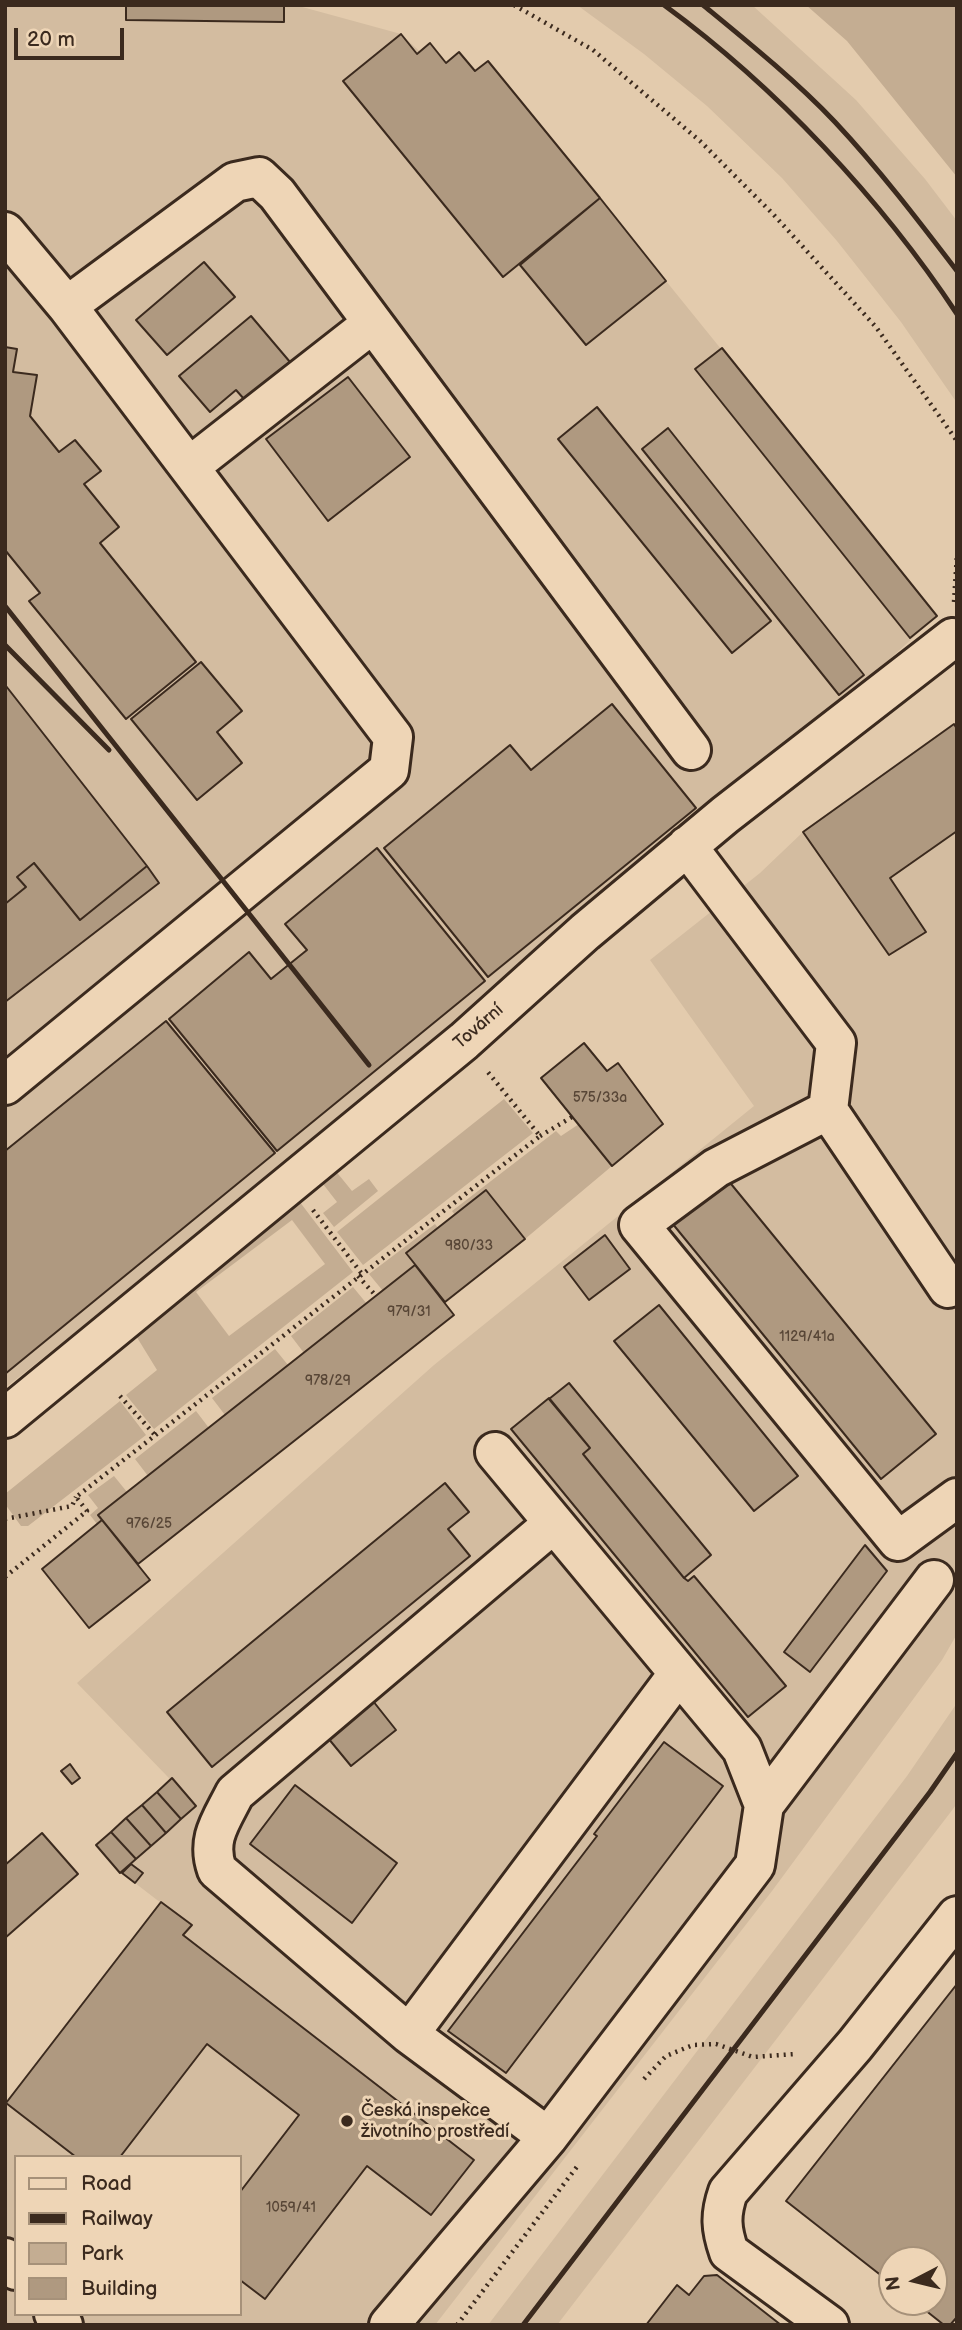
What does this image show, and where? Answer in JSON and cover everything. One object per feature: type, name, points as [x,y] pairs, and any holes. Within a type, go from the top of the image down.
[{"type":"street","points":[[67,306],[234,182],[259,177],[277,194],[691,750]]},
{"type":"street","points":[[5,232],[67,306],[393,737],[390,770],[5,1085]]},
{"type":"street","points":[[188,467],[373,323]]},
{"type":"street","name":"Tovární","points":[[5,1418],[464,1041],[687,846],[955,639]]},
{"type":"street","points":[[687,846],[835,1043],[828,1110],[948,1288]]},
{"type":"street","points":[[828,1110],[716,1168],[639,1225],[898,1541],[957,1498]]},
{"type":"street","points":[[495,1452],[742,1749],[764,1805]]},
{"type":"street","points":[[548,2137],[409,2034],[217,1870],[211,1852],[216,1832],[235,1793],[554,1523]]},
{"type":"street","points":[[388,2325],[548,2137],[755,1865],[764,1805],[934,1580]]},
{"type":"street","points":[[409,2034],[679,1672]]},
{"type":"street","points":[[829,2325],[729,2252],[722,2233],[721,2213],[728,2192],[855,2045],[957,1916]]},
{"type":"path","points":[[514,5],[593,50],[701,141],[773,214],[876,327],[957,441]]},
{"type":"path","points":[[955,639],[957,554]]},
{"type":"path","points":[[484,1067],[540,1136]]},
{"type":"path","points":[[5,1519],[72,1506],[76,1497],[154,1434],[540,1136],[572,1117]]},
{"type":"path","points":[[306,1201],[376,1296]]},
{"type":"path","points":[[120,1396],[154,1434]]},
{"type":"path","points":[[5,1577],[87,1511],[76,1497]]},
{"type":"path","points":[[635,2090],[666,2056],[693,2045],[716,2044],[753,2057],[855,2045]]},
{"type":"path","points":[[457,2325],[587,2154]]},
{"type":"shaded area","points":[[5,5],[295,5],[401,34],[666,281],[937,616],[652,875],[5,1388]]},
{"type":"shaded area","points":[[577,5],[752,5],[856,100],[925,179],[957,221],[957,403],[901,322],[837,241],[782,178],[707,106],[644,54]]},
{"type":"shaded area","points":[[957,722],[957,1634],[942,1660],[772,1891],[435,2325],[5,2325],[5,2104],[161,1903],[122,1873],[196,1806],[77,1683],[434,1365],[754,1106],[650,960],[760,873],[803,832]]},
{"type":"shaded area","points":[[957,1703],[957,1803],[953,1809],[557,2325],[488,2325],[907,1776]]},
{"type":"green space","points":[[806,5],[957,5],[957,177],[847,41]]},
{"type":"green space","points":[[504,1099],[533,1133],[363,1265],[337,1232]]},
{"type":"green space","points":[[579,1124],[612,1166],[525,1239],[487,1190],[455,1215],[452,1211],[556,1131],[561,1136]]},
{"type":"green space","points":[[330,1164],[352,1191],[369,1179],[378,1191],[334,1227],[323,1213],[337,1202],[316,1175]]},
{"type":"green space","points":[[293,1193],[353,1272],[154,1429],[126,1395],[157,1370],[130,1326]],"holes":[[[292,1220],[325,1264],[229,1336],[196,1292]]]},
{"type":"green space","points":[[435,1224],[438,1228],[407,1253],[415,1265],[383,1291],[369,1274]]},
{"type":"green space","points":[[353,1287],[367,1304],[304,1353],[291,1336]]},
{"type":"green space","points":[[275,1349],[288,1365],[225,1415],[212,1398]]},
{"type":"green space","points":[[120,1401],[146,1435],[28,1526],[21,1526],[5,1504],[5,1494]]},
{"type":"green space","points":[[196,1411],[209,1428],[148,1476],[135,1459]]},
{"type":"green space","points":[[114,1476],[127,1492],[99,1516],[102,1520],[97,1524],[90,1515],[98,1508],[88,1495]]},
{"type":"building","points":[[126,5],[284,5],[284,22],[126,20]]},
{"type":"building","points":[[401,34],[417,54],[430,43],[446,63],[459,52],[475,71],[488,61],[600,198],[503,277],[343,81]]},
{"type":"building","points":[[600,198],[666,281],[586,345],[520,265]]},
{"type":"building","points":[[204,262],[235,297],[167,355],[136,320]]},
{"type":"building","points":[[251,316],[290,362],[244,399],[236,390],[210,412],[179,376]]},
{"type":"building","points":[[5,347],[17,349],[13,372],[37,375],[30,416],[59,452],[75,440],[101,471],[84,484],[119,527],[100,543],[196,662],[126,719],[29,601],[40,593],[5,550]]},
{"type":"building","points":[[722,348],[937,616],[910,638],[695,369]]},
{"type":"building","points":[[348,377],[410,457],[328,521],[266,439]]},
{"type":"building","points":[[597,407],[771,621],[732,653],[558,439]]},
{"type":"building","points":[[668,428],[864,675],[839,695],[642,449]]},
{"type":"building","points":[[201,662],[242,711],[217,732],[242,763],[197,800],[131,719]]},
{"type":"building","points":[[6,686],[147,866],[80,920],[34,863],[17,877],[26,887],[5,904]]},
{"type":"building","points":[[612,704],[696,808],[488,977],[384,848],[510,745],[531,770]]},
{"type":"building","points":[[954,724],[957,729],[957,831],[890,878],[926,932],[889,955],[803,832]]},
{"type":"building","points":[[377,848],[485,981],[277,1151],[169,1019],[249,952],[271,979],[307,950],[285,924]]},
{"type":"building","points":[[34,863],[80,920],[147,866],[159,883],[5,1002],[5,904],[26,887],[17,877]]},
{"type":"building","points":[[166,1021],[275,1153],[5,1374],[5,1151]]},
{"type":"building","points":[[584,1043],[607,1071],[618,1063],[663,1124],[612,1166],[541,1078]]},
{"type":"building","points":[[727,1179],[936,1434],[881,1479],[672,1223]]},
{"type":"building","points":[[486,1190],[525,1239],[445,1302],[406,1253]]},
{"type":"building","points":[[605,1235],[630,1269],[589,1300],[564,1267]]},
{"type":"building","points":[[415,1265],[454,1315],[138,1564],[98,1515]]},
{"type":"building","points":[[659,1305],[798,1476],[754,1511],[614,1341]]},
{"type":"building","points":[[569,1383],[711,1555],[684,1578],[583,1454],[590,1448],[549,1399]]},
{"type":"building","points":[[549,1398],[590,1448],[583,1454],[684,1578],[688,1581],[694,1576],[786,1686],[748,1717],[511,1429]]},
{"type":"building","points":[[445,1483],[469,1512],[448,1529],[470,1556],[212,1767],[167,1712]]},
{"type":"building","points":[[102,1520],[150,1580],[89,1628],[42,1569]]},
{"type":"building","points":[[865,1545],[887,1571],[810,1672],[784,1652]]},
{"type":"building","points":[[373,1701],[396,1730],[351,1766],[328,1738]]},
{"type":"building","points":[[664,1742],[723,1786],[506,2073],[448,2031],[597,1836],[594,1834]]},
{"type":"building","points":[[70,1764],[80,1778],[72,1784],[61,1771]]},
{"type":"building","points":[[172,1778],[196,1806],[181,1819],[157,1792]]},
{"type":"building","points":[[295,1785],[397,1863],[352,1923],[250,1844]]},
{"type":"building","points":[[157,1792],[181,1819],[166,1833],[142,1805]]},
{"type":"building","points":[[142,1805],[166,1833],[151,1846],[126,1818]]},
{"type":"building","points":[[126,1818],[151,1846],[136,1859],[111,1832]]},
{"type":"building","points":[[111,1832],[136,1859],[120,1873],[96,1845]]},
{"type":"building","points":[[42,1833],[78,1874],[5,1938],[5,1865]]},
{"type":"building","points":[[131,1864],[143,1873],[135,1883],[122,1873]]},
{"type":"building","points":[[161,1902],[192,1925],[183,1935],[474,2160],[431,2215],[367,2166],[265,2299],[242,2282],[242,2189],[299,2115],[207,2044],[122,2155],[73,2155],[6,2103]]},
{"type":"building","points":[[957,1984],[957,2317],[950,2325],[944,2325],[933,2316],[948,2316],[948,2246],[878,2246],[878,2273],[786,2201]]},
{"type":"building","points":[[717,2275],[781,2325],[646,2325],[677,2285],[689,2295],[704,2276]]},
{"type":"railway","points":[[664,5],[746,72],[824,147],[895,229],[957,314]]},
{"type":"railway","points":[[703,5],[820,106],[883,176],[957,271]]},
{"type":"railway","points":[[5,606],[369,1065]]},
{"type":"railway","points":[[5,645],[109,750]]},
{"type":"railway","points":[[523,2325],[957,1753]]},
{"type":"place","name":"Česká inspekce životního prostředí","points":[[347,2121]]}]
